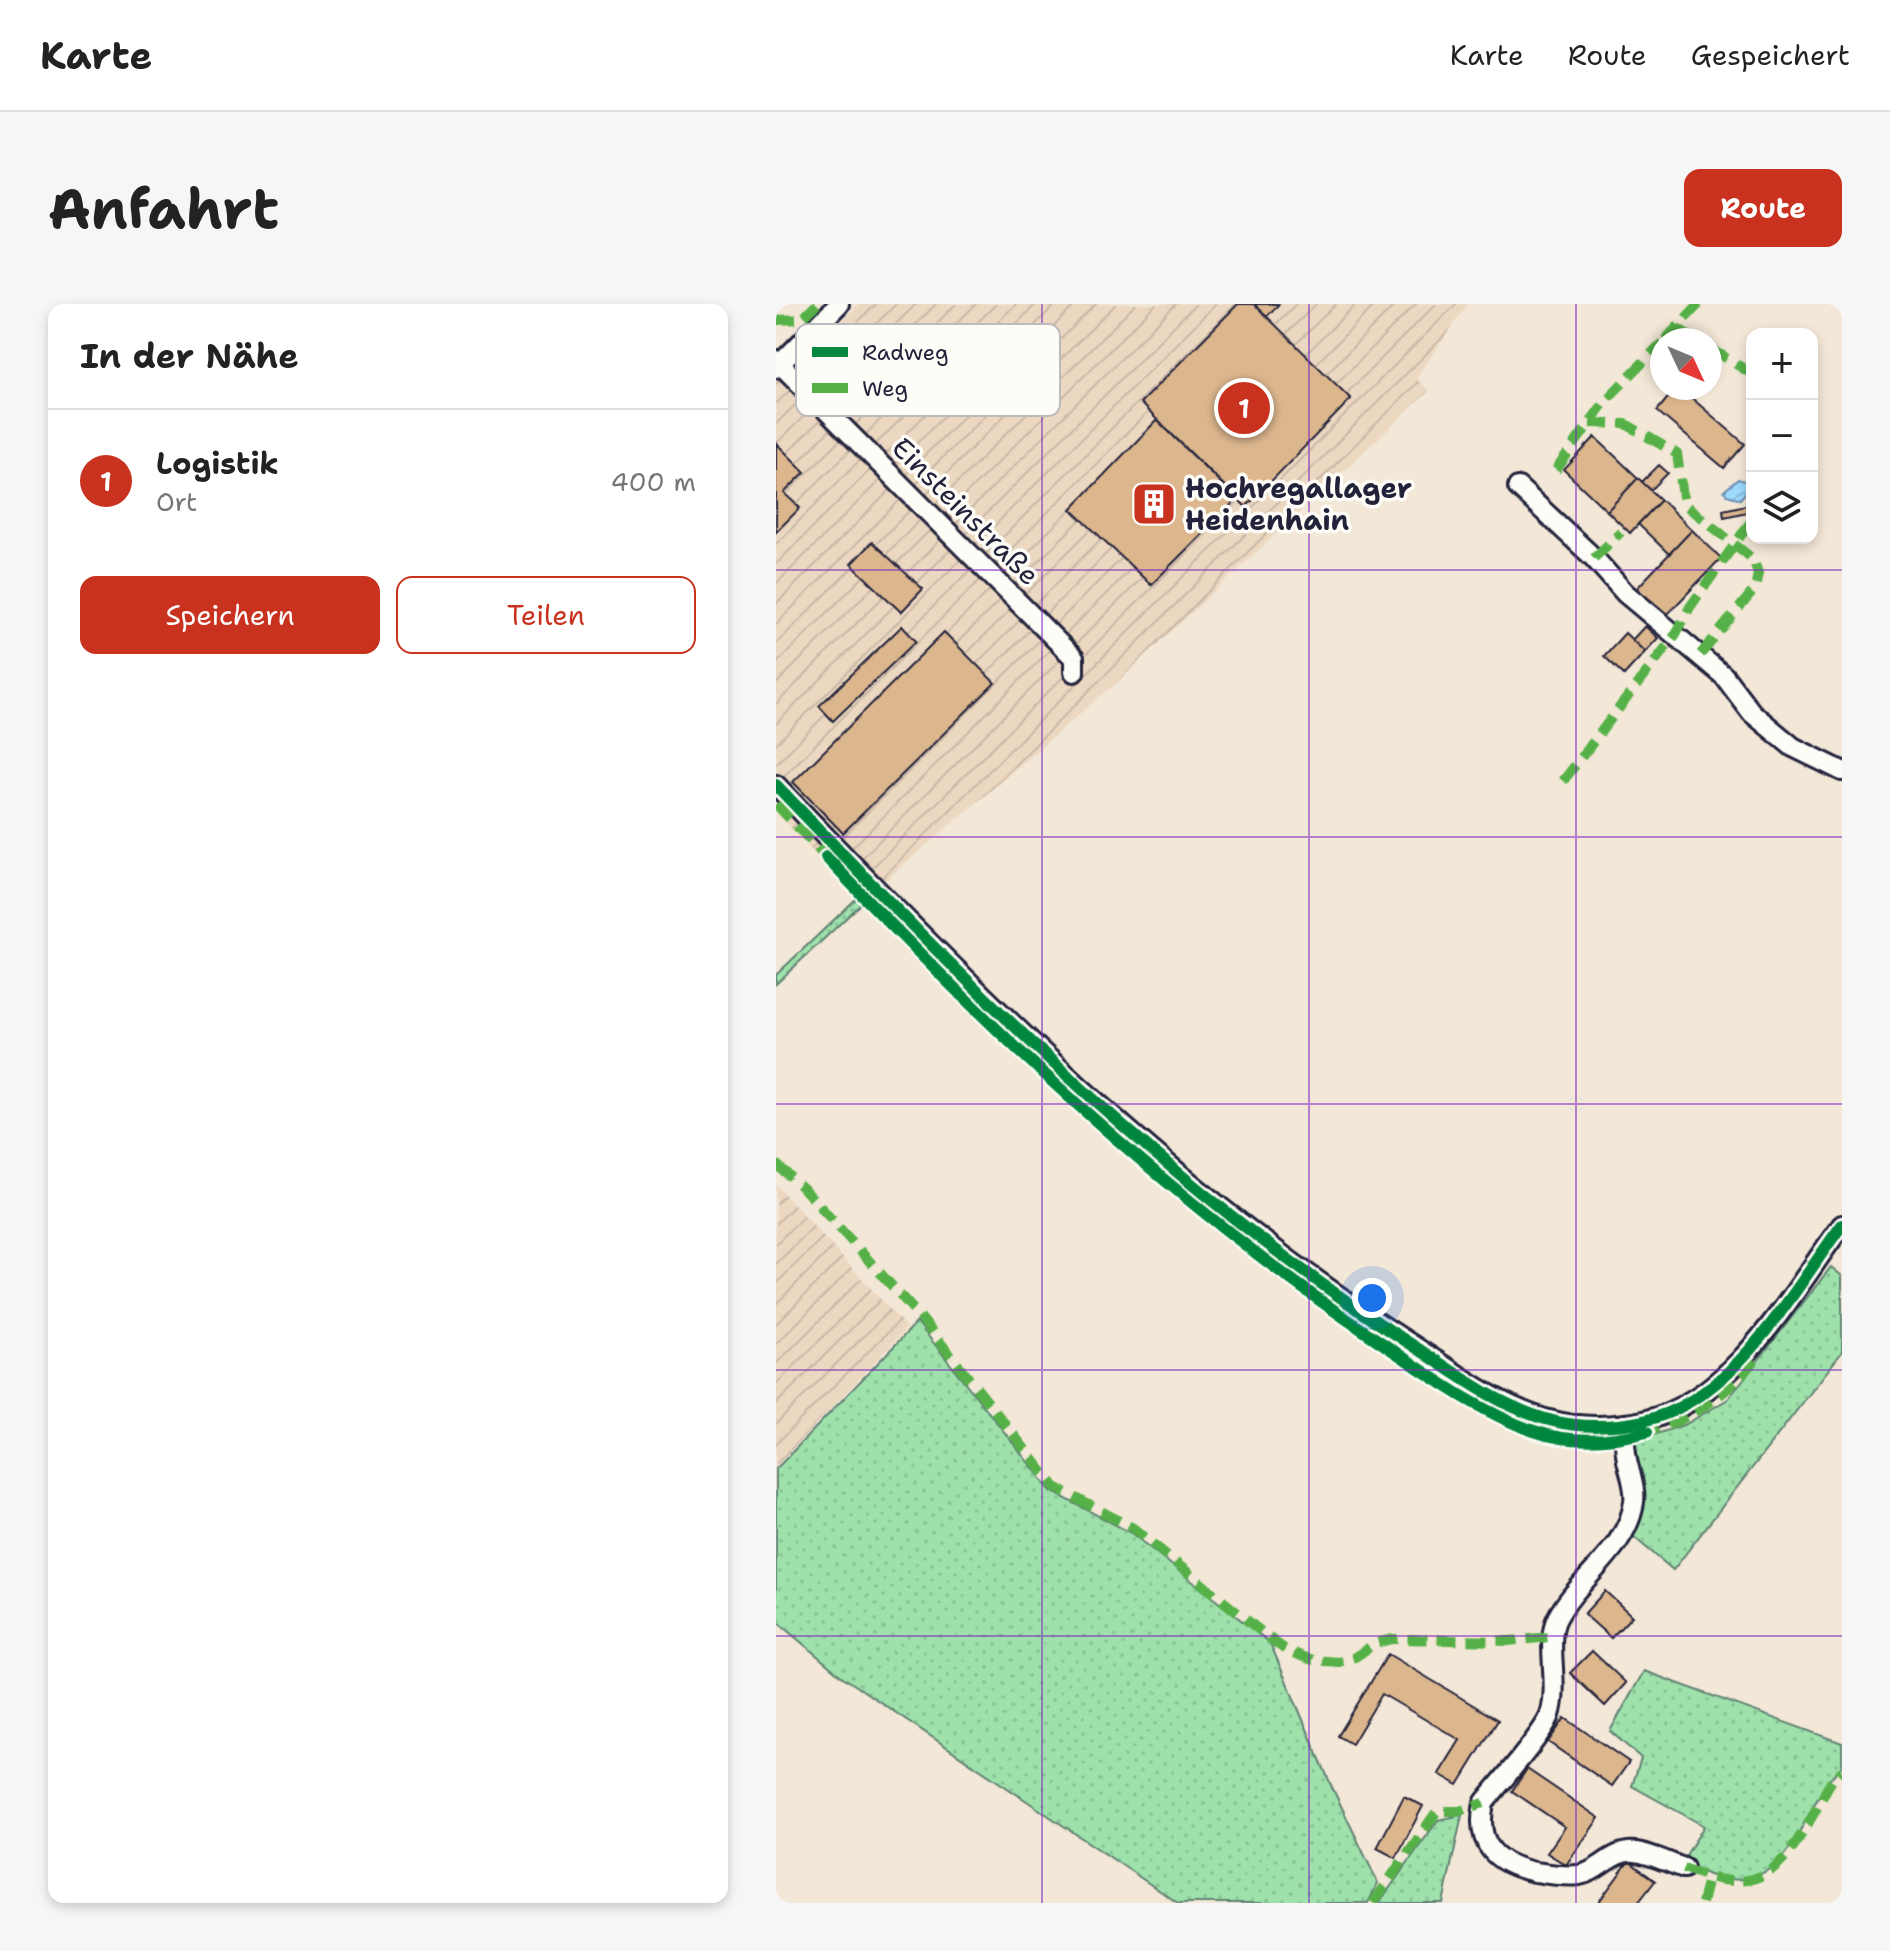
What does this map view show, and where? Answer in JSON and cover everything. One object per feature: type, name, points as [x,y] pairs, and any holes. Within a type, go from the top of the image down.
[{"type":"street","points":[[818,324],[839,304]]},
{"type":"street","points":[[777,364],[796,346]]},
{"type":"street","name":"Einsteinstraße","points":[[777,364],[796,383]]},
{"type":"street","name":"Einsteinstraße","points":[[830,416],[1074,658],[1074,672]]},
{"type":"street","points":[[1518,487],[1594,558],[1625,593],[1724,676],[1752,713],[1793,747],[1842,771]]},
{"type":"street","points":[[776,785],[971,986],[1068,1079],[1144,1146],[1242,1225],[1362,1313],[1508,1404],[1554,1422],[1599,1426],[1644,1421],[1693,1400],[1745,1356],[1842,1225]]},
{"type":"street","points":[[1623,1424],[1634,1493],[1630,1520],[1555,1620],[1551,1637],[1555,1685],[1549,1718],[1484,1803],[1481,1820],[1484,1838],[1496,1857],[1513,1868],[1581,1875],[1618,1854],[1636,1852],[1684,1868]]},
{"type":"shaded area","points":[[859,304],[1468,304],[1416,378],[1429,391],[1116,683],[880,885],[857,898],[776,812],[776,363],[791,372],[796,367],[796,416],[1060,416],[1060,324],[839,324]]},
{"type":"shaded area","points":[[776,1185],[907,1328],[776,1466]]},
{"type":"green space","points":[[857,898],[862,903],[776,984],[776,975]]},
{"type":"green space","points":[[1831,1267],[1842,1276],[1842,1352],[1673,1570],[1628,1532],[1636,1441],[1686,1424],[1728,1399]]},
{"type":"green space","points":[[917,1322],[1051,1491],[1131,1533],[1270,1643],[1331,1785],[1378,1883],[1368,1903],[1178,1903],[840,1675],[776,1621],[776,1469]]},
{"type":"green space","points":[[1644,1671],[1842,1743],[1842,1766],[1828,1781],[1796,1839],[1769,1869],[1751,1878],[1728,1879],[1698,1870],[1685,1857],[1704,1826],[1632,1786],[1641,1758],[1610,1731]]},
{"type":"green space","points":[[1462,1815],[1443,1903],[1379,1903],[1438,1820]]},
{"type":"water","points":[[1738,479],[1746,482],[1746,492],[1740,499],[1724,491]]},
{"type":"building","points":[[1238,304],[1254,304],[1351,399],[1246,507],[1140,403]]},
{"type":"building","points":[[1254,304],[1279,304],[1267,316]]},
{"type":"building","points":[[1666,400],[1694,400],[1745,444],[1724,468],[1657,411]]},
{"type":"building","name":"Hochregallager Heidenhain","points":[[1157,420],[1237,499],[1151,585],[1071,509]]},
{"type":"building","points":[[1595,437],[1638,478],[1607,511],[1564,470]]},
{"type":"building","points":[[776,443],[805,472],[784,493],[800,508],[776,532]]},
{"type":"building","points":[[1659,465],[1668,473],[1651,490],[1642,482]]},
{"type":"building","points":[[1638,478],[1661,500],[1630,533],[1607,511]]},
{"type":"building","points":[[1661,500],[1692,530],[1669,554],[1638,524]]},
{"type":"building","points":[[1746,505],[1746,512],[1724,517],[1723,510]]},
{"type":"building","points":[[1692,530],[1721,558],[1665,617],[1636,589]]},
{"type":"building","points":[[872,542],[923,589],[901,612],[851,564]]},
{"type":"building","points":[[902,626],[916,641],[833,721],[819,706]]},
{"type":"building","points":[[1645,626],[1658,638],[1645,652],[1632,640]]},
{"type":"building","points":[[944,632],[995,683],[843,833],[793,782]]},
{"type":"building","points":[[1625,633],[1645,652],[1624,675],[1604,656]]},
{"type":"building","points":[[1605,1591],[1632,1616],[1611,1638],[1584,1614]]},
{"type":"building","points":[[1592,1651],[1626,1683],[1605,1706],[1570,1673]]},
{"type":"building","points":[[1388,1654],[1498,1720],[1458,1785],[1439,1774],[1460,1740],[1382,1694],[1352,1744],[1338,1736]]},
{"type":"building","points":[[1565,1718],[1629,1762],[1612,1786],[1548,1742]]},
{"type":"building","points":[[1527,1769],[1599,1818],[1566,1865],[1547,1853],[1565,1827],[1512,1791]]},
{"type":"building","points":[[1404,1796],[1423,1806],[1396,1858],[1377,1848]]},
{"type":"building","points":[[1629,1861],[1655,1881],[1638,1903],[1598,1903]]},
{"type":"marked path","points":[[776,320],[802,319],[817,304]]},
{"type":"marked path","points":[[1676,328],[1699,304]]},
{"type":"marked path","points":[[1556,470],[1606,400],[1650,355]]},
{"type":"marked path","points":[[1722,355],[1746,370]]},
{"type":"marked path","points":[[1590,423],[1626,424],[1677,454],[1684,504],[1753,559],[1758,573],[1755,589],[1700,655]]},
{"type":"marked path","points":[[1563,781],[1676,634],[1690,607],[1746,528]]},
{"type":"marked path","points":[[1594,558],[1621,532]]},
{"type":"marked path","points":[[776,804],[831,863]]},
{"type":"marked path","points":[[776,1164],[804,1189],[921,1318],[1055,1487],[1133,1528],[1283,1648],[1313,1660],[1339,1662],[1355,1657],[1376,1643],[1392,1639],[1508,1641],[1551,1637]]},
{"type":"marked path","points":[[1639,1434],[1674,1422],[1705,1406],[1733,1384],[1757,1357]]},
{"type":"marked path","points":[[1684,1868],[1732,1881],[1750,1880],[1766,1873],[1793,1848],[1831,1782],[1842,1771]]},
{"type":"marked path","points":[[1373,1903],[1437,1811],[1459,1811],[1484,1803]]},
{"type":"marked path","points":[[1702,1903],[1708,1878]]},
{"type":"cycle path","points":[[776,785],[998,1010],[1153,1152],[1234,1219],[1319,1282],[1458,1376],[1495,1398],[1533,1415],[1575,1425],[1598,1426],[1643,1421],[1676,1409],[1705,1391],[1757,1341],[1842,1225]]},
{"type":"cycle path","points":[[826,857],[954,988],[1086,1112],[1226,1230],[1298,1285],[1451,1389],[1513,1423],[1562,1438],[1605,1439],[1647,1432]]},
{"type":"place","name":"Logistik","points":[[1244,408]]},
{"type":"place","name":"Hochregallager Heidenhain","points":[[1154,504]]}]
